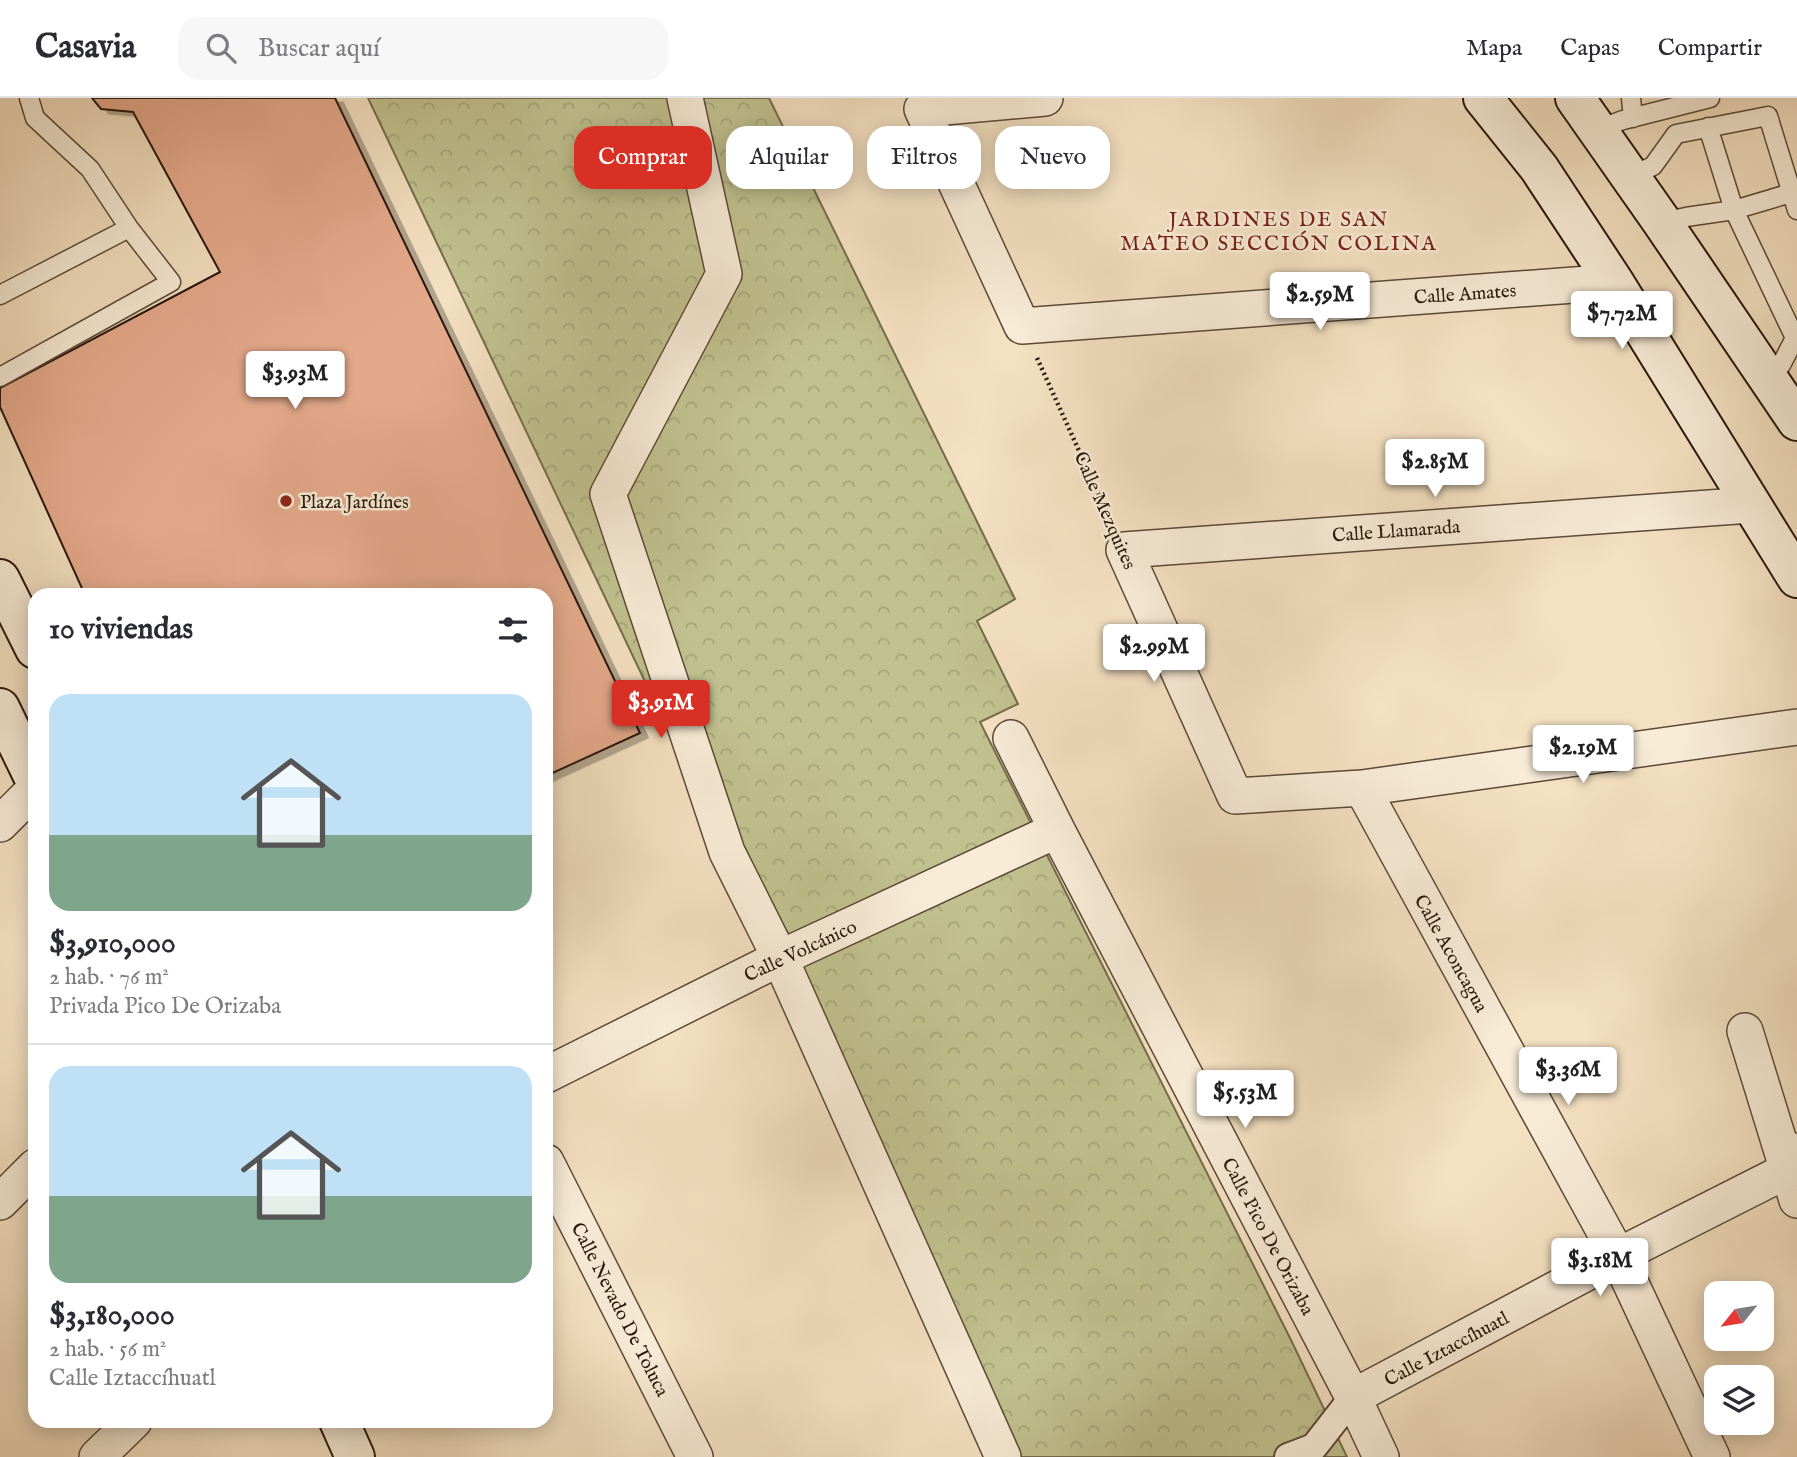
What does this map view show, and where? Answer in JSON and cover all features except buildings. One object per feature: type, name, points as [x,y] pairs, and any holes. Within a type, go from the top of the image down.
[{"type":"main road","points":[[1483,98],[1539,168],[1614,282],[1797,578]]},
{"type":"main road","points":[[1575,98],[1797,421]]},
{"type":"main road","points":[[0,579],[28,635]]},
{"type":"main road","points":[[0,708],[28,766]]},
{"type":"main road","points":[[342,1428],[355,1457]]},
{"type":"street","points":[[685,98],[724,274],[608,494],[727,852],[780,958],[1003,1457]]},
{"type":"street","points":[[1022,326],[922,109],[1045,98]]},
{"type":"street","name":"Calle Amates","points":[[1022,326],[1614,282]]},
{"type":"street","name":"Calle Llamarada","points":[[1124,550],[1751,505]]},
{"type":"street","name":"Calle Mezquites","points":[[1124,550],[1235,796],[1362,788]]},
{"type":"street","points":[[1362,788],[1797,727]]},
{"type":"street","name":"Calle Pico De Orizaba","points":[[1011,738],[1353,1397],[1381,1457]]},
{"type":"street","name":"Calle Aconcagua","points":[[1362,788],[1618,1256],[1712,1457]]},
{"type":"street","points":[[0,824],[28,796]]},
{"type":"street","name":"Calle Volcánico","points":[[553,1072],[780,958],[1057,830]]},
{"type":"street","points":[[1745,1031],[1794,1174]]},
{"type":"street","points":[[0,1202],[28,1174]]},
{"type":"street","name":"Calle Iztaccíhuatl","points":[[1288,1457],[1314,1447],[1353,1397],[1618,1256],[1794,1174]]},
{"type":"street","name":"Calle Nevado De Toluca","points":[[553,1176],[695,1457]]},
{"type":"street","points":[[97,1457],[127,1428]]},
{"type":"lane","points":[[0,377],[171,282],[129,228],[90,169],[35,118],[29,98]]},
{"type":"lane","points":[[1632,98],[1633,118]]},
{"type":"lane","points":[[1596,130],[1710,98]]},
{"type":"lane","points":[[1667,109],[1676,134]]},
{"type":"lane","points":[[1629,177],[1653,166],[1676,134],[1768,116],[1794,201],[1662,222]]},
{"type":"lane","points":[[1708,127],[1734,210],[1791,309],[1796,337],[1781,365],[1767,377]]},
{"type":"lane","points":[[0,295],[129,228]]},
{"type":"path","name":"Calle Mezquites","points":[[1022,326],[1124,550]]},
{"type":"green space","points":[[368,98],[769,98],[783,126],[726,126],[726,189],[814,189],[1015,599],[977,621],[1018,704],[980,722],[1291,1340],[1347,1457],[1013,1457]]},
{"type":"place","name":"Plaza Jardínes","points":[[286,501]]},
{"type":"district","name":"JARDINES DE SAN MATEO SECCIÓN COLINA","points":[[1279,231]]}]
